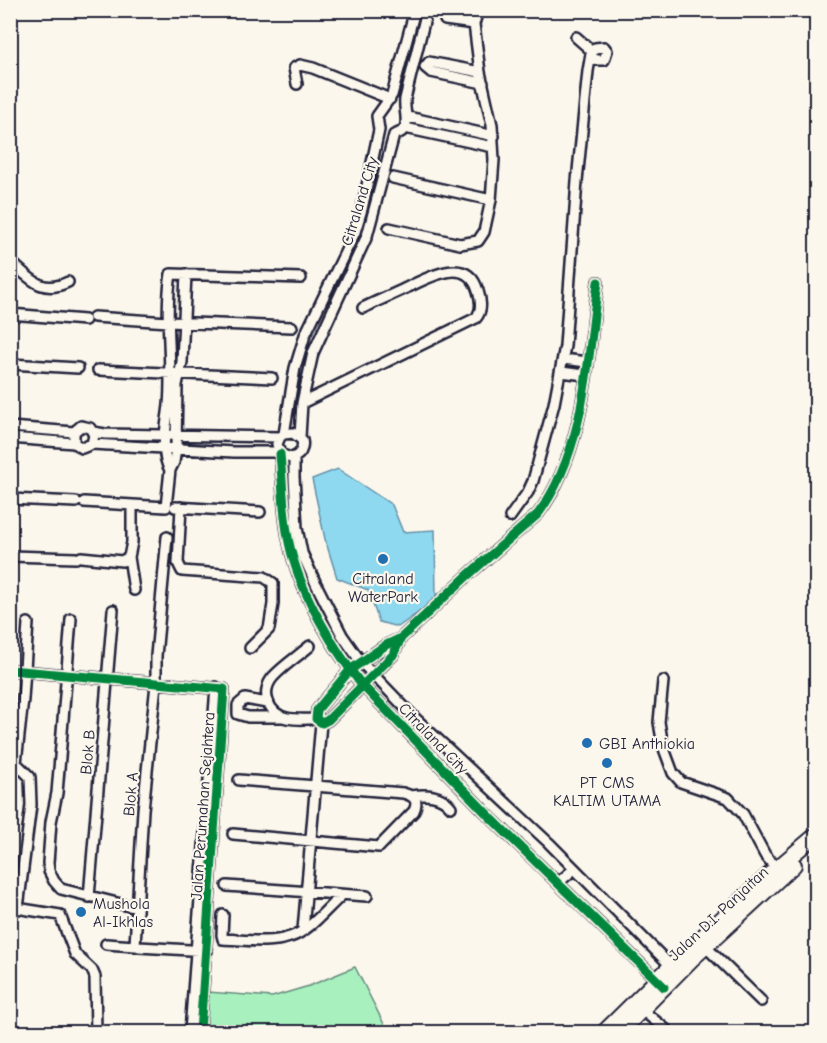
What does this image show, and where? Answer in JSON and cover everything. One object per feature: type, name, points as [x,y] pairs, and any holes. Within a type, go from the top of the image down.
[{"type":"highway","points":[[604,1032],[780,872],[816,835]]},
{"type":"highway","name":"Jalan D.I. Panjaitan","points":[[675,969],[706,947],[780,872],[816,846]]},
{"type":"highway","points":[[620,1032],[642,1010],[660,983]]},
{"type":"street","name":"Citraland City","points":[[415,10],[388,103],[377,116],[380,130],[362,209],[354,232],[305,334],[282,435],[277,444],[287,531],[295,564],[311,604],[350,670],[362,685],[492,819],[660,983]]},
{"type":"street","points":[[380,130],[394,135],[399,134],[405,128],[405,99],[427,10]]},
{"type":"street","points":[[389,228],[460,244],[471,244],[478,241],[484,232],[494,178],[494,136],[480,72],[474,24],[478,10]]},
{"type":"street","points":[[445,20],[474,24]]},
{"type":"street","points":[[510,517],[534,481],[563,359],[580,150],[592,54],[576,38]]},
{"type":"street","points":[[480,72],[429,62],[425,66],[431,72],[483,83]]},
{"type":"street","points":[[297,84],[294,68],[300,65],[397,106],[406,114],[494,136]]},
{"type":"street","points":[[405,128],[493,147]]},
{"type":"street","name":"Citraland City","points":[[394,135],[367,236],[313,353],[305,386],[300,437],[303,444],[302,450],[294,458],[297,528],[302,553],[342,635],[373,676],[675,969]]},
{"type":"street","points":[[393,178],[491,200]]},
{"type":"street","points":[[10,261],[30,279],[46,288],[55,288],[68,282]]},
{"type":"street","points":[[302,404],[476,318],[480,313],[478,292],[471,278],[463,273],[450,271],[435,274],[363,308]]},
{"type":"street","points":[[170,470],[166,464],[165,435],[175,373],[182,362],[186,274]]},
{"type":"street","points":[[166,507],[170,470],[176,448],[175,373],[168,322],[171,276],[186,274],[301,278]]},
{"type":"street","points":[[284,717],[267,703],[245,699],[237,705],[238,714],[248,717],[328,720],[393,655],[402,638],[467,576],[538,514],[547,503],[567,464],[574,440],[598,282]]},
{"type":"street","points":[[10,314],[292,327]]},
{"type":"street","points":[[563,359],[587,362]]},
{"type":"street","points":[[10,364],[78,368]]},
{"type":"street","points":[[98,370],[272,378]]},
{"type":"street","points":[[561,372],[585,375]]},
{"type":"street","points":[[292,383],[305,386]]},
{"type":"street","points":[[74,442],[74,432],[77,428],[86,426],[93,432],[105,434],[247,436],[293,433],[300,437]]},
{"type":"street","points":[[10,427],[74,432]]},
{"type":"street","points":[[92,444],[93,432]]},
{"type":"street","points":[[246,452],[247,436]]},
{"type":"street","points":[[10,438],[74,442],[82,448],[92,444],[279,453],[288,458],[294,458]]},
{"type":"street","points":[[10,499],[260,512]]},
{"type":"street","points":[[132,505],[132,542],[129,558],[134,590]]},
{"type":"street","points":[[181,507],[178,563],[182,571],[264,577],[273,583],[270,624],[250,648]]},
{"type":"street","name":"Blok A","points":[[135,946],[143,810],[156,684],[156,656],[167,537]]},
{"type":"street","points":[[10,556],[122,561],[129,558]]},
{"type":"street","name":"Blok B","points":[[88,897],[113,610]]},
{"type":"street","points":[[71,620],[57,793],[51,822],[49,871],[54,881],[62,889],[137,908]]},
{"type":"street","points":[[28,623],[25,671],[13,762],[30,777],[32,786],[31,805],[14,907],[55,913],[62,917],[75,954],[92,970],[95,977],[96,1032]]},
{"type":"street","points":[[303,930],[316,787],[317,710],[350,670],[386,645],[402,638]]},
{"type":"street","points":[[267,703],[268,684],[273,676],[310,646]]},
{"type":"street","name":"Jalan Perumahan Sejahtera","points":[[10,670],[224,689],[202,951],[190,1032]]},
{"type":"street","points":[[663,681],[659,722],[663,746],[673,773],[681,782],[728,798],[734,803],[743,814],[765,855],[780,872]]},
{"type":"street","points":[[233,834],[379,847],[414,811],[417,804],[416,799],[402,793],[239,780]]},
{"type":"street","points":[[411,796],[432,796],[442,799],[451,807]]},
{"type":"street","points":[[558,883],[574,869]]},
{"type":"street","points":[[227,886],[368,896]]},
{"type":"street","points":[[223,915],[223,939],[273,940],[291,937],[303,930],[342,895]]},
{"type":"street","points":[[106,944],[202,951]]},
{"type":"street","points":[[706,947],[761,1001]]},
{"type":"street","name":"Jalan Perumahan Sejahtera","points":[[200,1032],[202,951]]},
{"type":"street","points":[[642,1010],[669,1032]]},
{"type":"green space","points":[[355,967],[388,1032],[205,1032],[208,992],[272,997],[309,986]]},
{"type":"water","name":"Citraland WaterPark","points":[[338,469],[392,505],[403,532],[435,530],[436,600],[398,627],[379,622],[368,590],[337,578],[325,539],[312,479]]},
{"type":"cycle path","points":[[401,638],[393,655],[328,720],[322,723],[316,719],[317,710],[350,670],[386,645],[401,638],[538,514],[554,489],[575,433],[587,372],[598,282]]},
{"type":"cycle path","points":[[280,454],[286,527],[296,568],[320,621],[351,671],[492,819],[664,987]]},
{"type":"cycle path","points":[[10,670],[224,689],[200,1032]]},
{"type":"place","name":"Citraland WaterPark","points":[[383,559]]},
{"type":"place","name":"GBI Anthiokia","points":[[587,743]]},
{"type":"place","name":"PT CMS KALTIM UTAMA","points":[[607,763]]},
{"type":"place","name":"Mushola Al-Ikhlas","points":[[81,912]]}]
